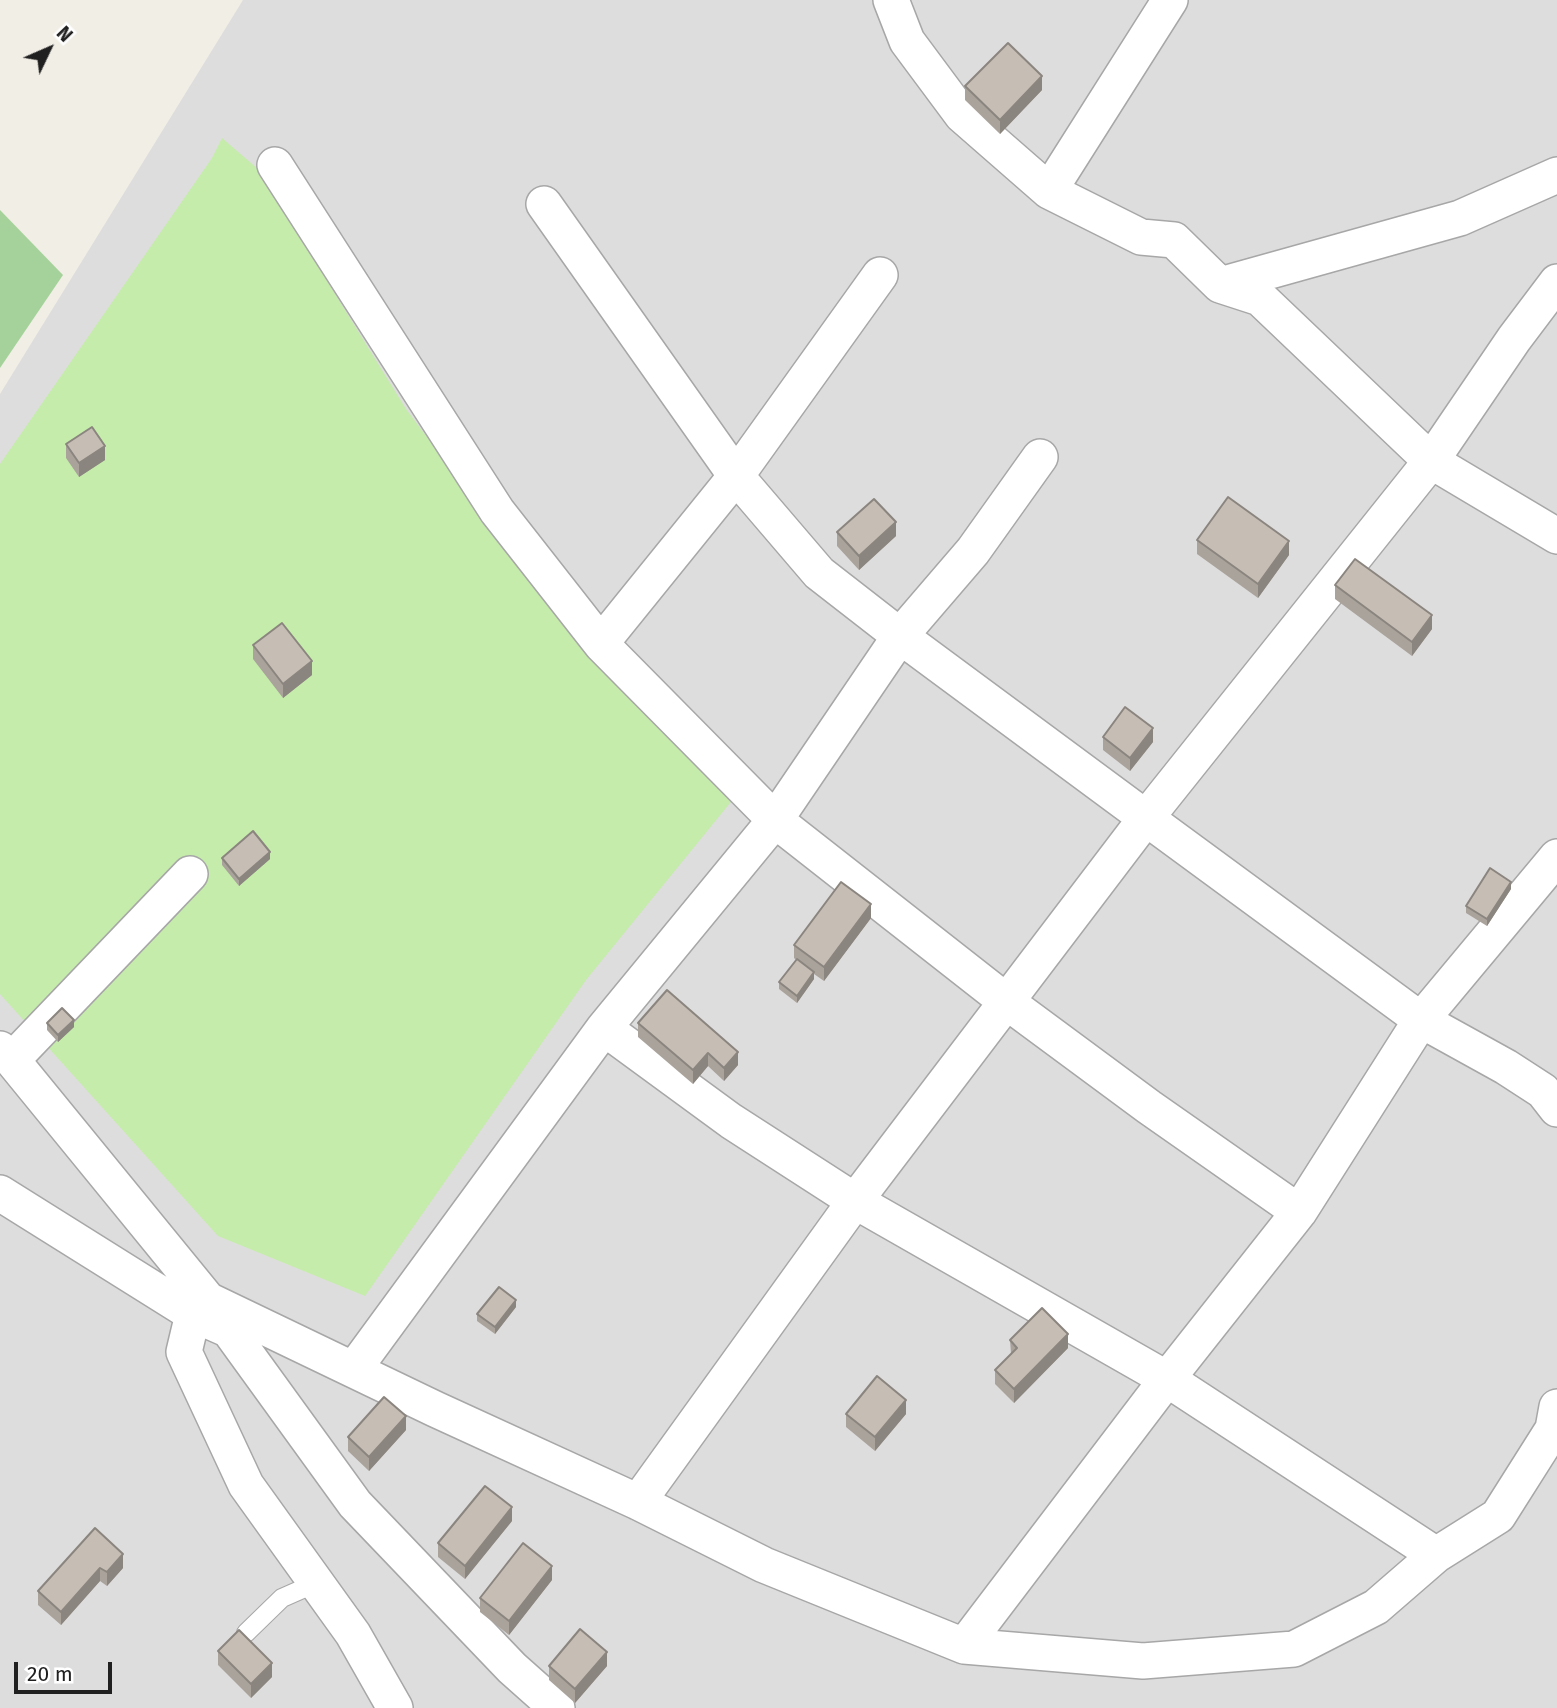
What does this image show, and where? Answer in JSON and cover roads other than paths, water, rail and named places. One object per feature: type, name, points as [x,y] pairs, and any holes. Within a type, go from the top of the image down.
[{"type":"street","points":[[891,0],[908,41],[962,115],[1049,191],[1141,237],[1174,240],[1220,285],[1260,298],[1431,461],[1557,536]]},
{"type":"street","points":[[1049,191],[1170,0]]},
{"type":"street","points":[[275,165],[497,511],[601,643],[775,820],[1007,1002],[1149,1107],[1299,1212]]},
{"type":"street","points":[[1220,285],[1460,218],[1557,175]]},
{"type":"street","points":[[544,204],[736,476],[819,573],[900,636],[1420,1020],[1506,1067],[1543,1091],[1557,1109]]},
{"type":"street","points":[[601,643],[736,476],[880,275]]},
{"type":"street","points":[[638,1502],[855,1201],[1146,818],[1431,461],[1514,339],[1557,282]]},
{"type":"street","points":[[354,1369],[604,1028],[775,820],[900,636],[973,551],[1040,457]]},
{"type":"street","points":[[964,1646],[1167,1379],[1299,1212],[1420,1020],[1557,857]]},
{"type":"street","points":[[190,874],[6,1055],[201,1307],[229,1330],[355,1504],[512,1668],[557,1708]]},
{"type":"street","points":[[604,1028],[731,1121],[855,1201],[1167,1379],[1436,1555]]},
{"type":"street","points":[[0,1193],[201,1307],[354,1369],[638,1502],[764,1565],[964,1646],[1143,1661],[1294,1649],[1376,1607],[1436,1555],[1498,1516],[1553,1429],[1557,1406]]},
{"type":"street","points":[[201,1307],[184,1352],[246,1485],[353,1634],[395,1708]]},
{"type":"lane","points":[[246,1633],[282,1598],[316,1583]]}]
